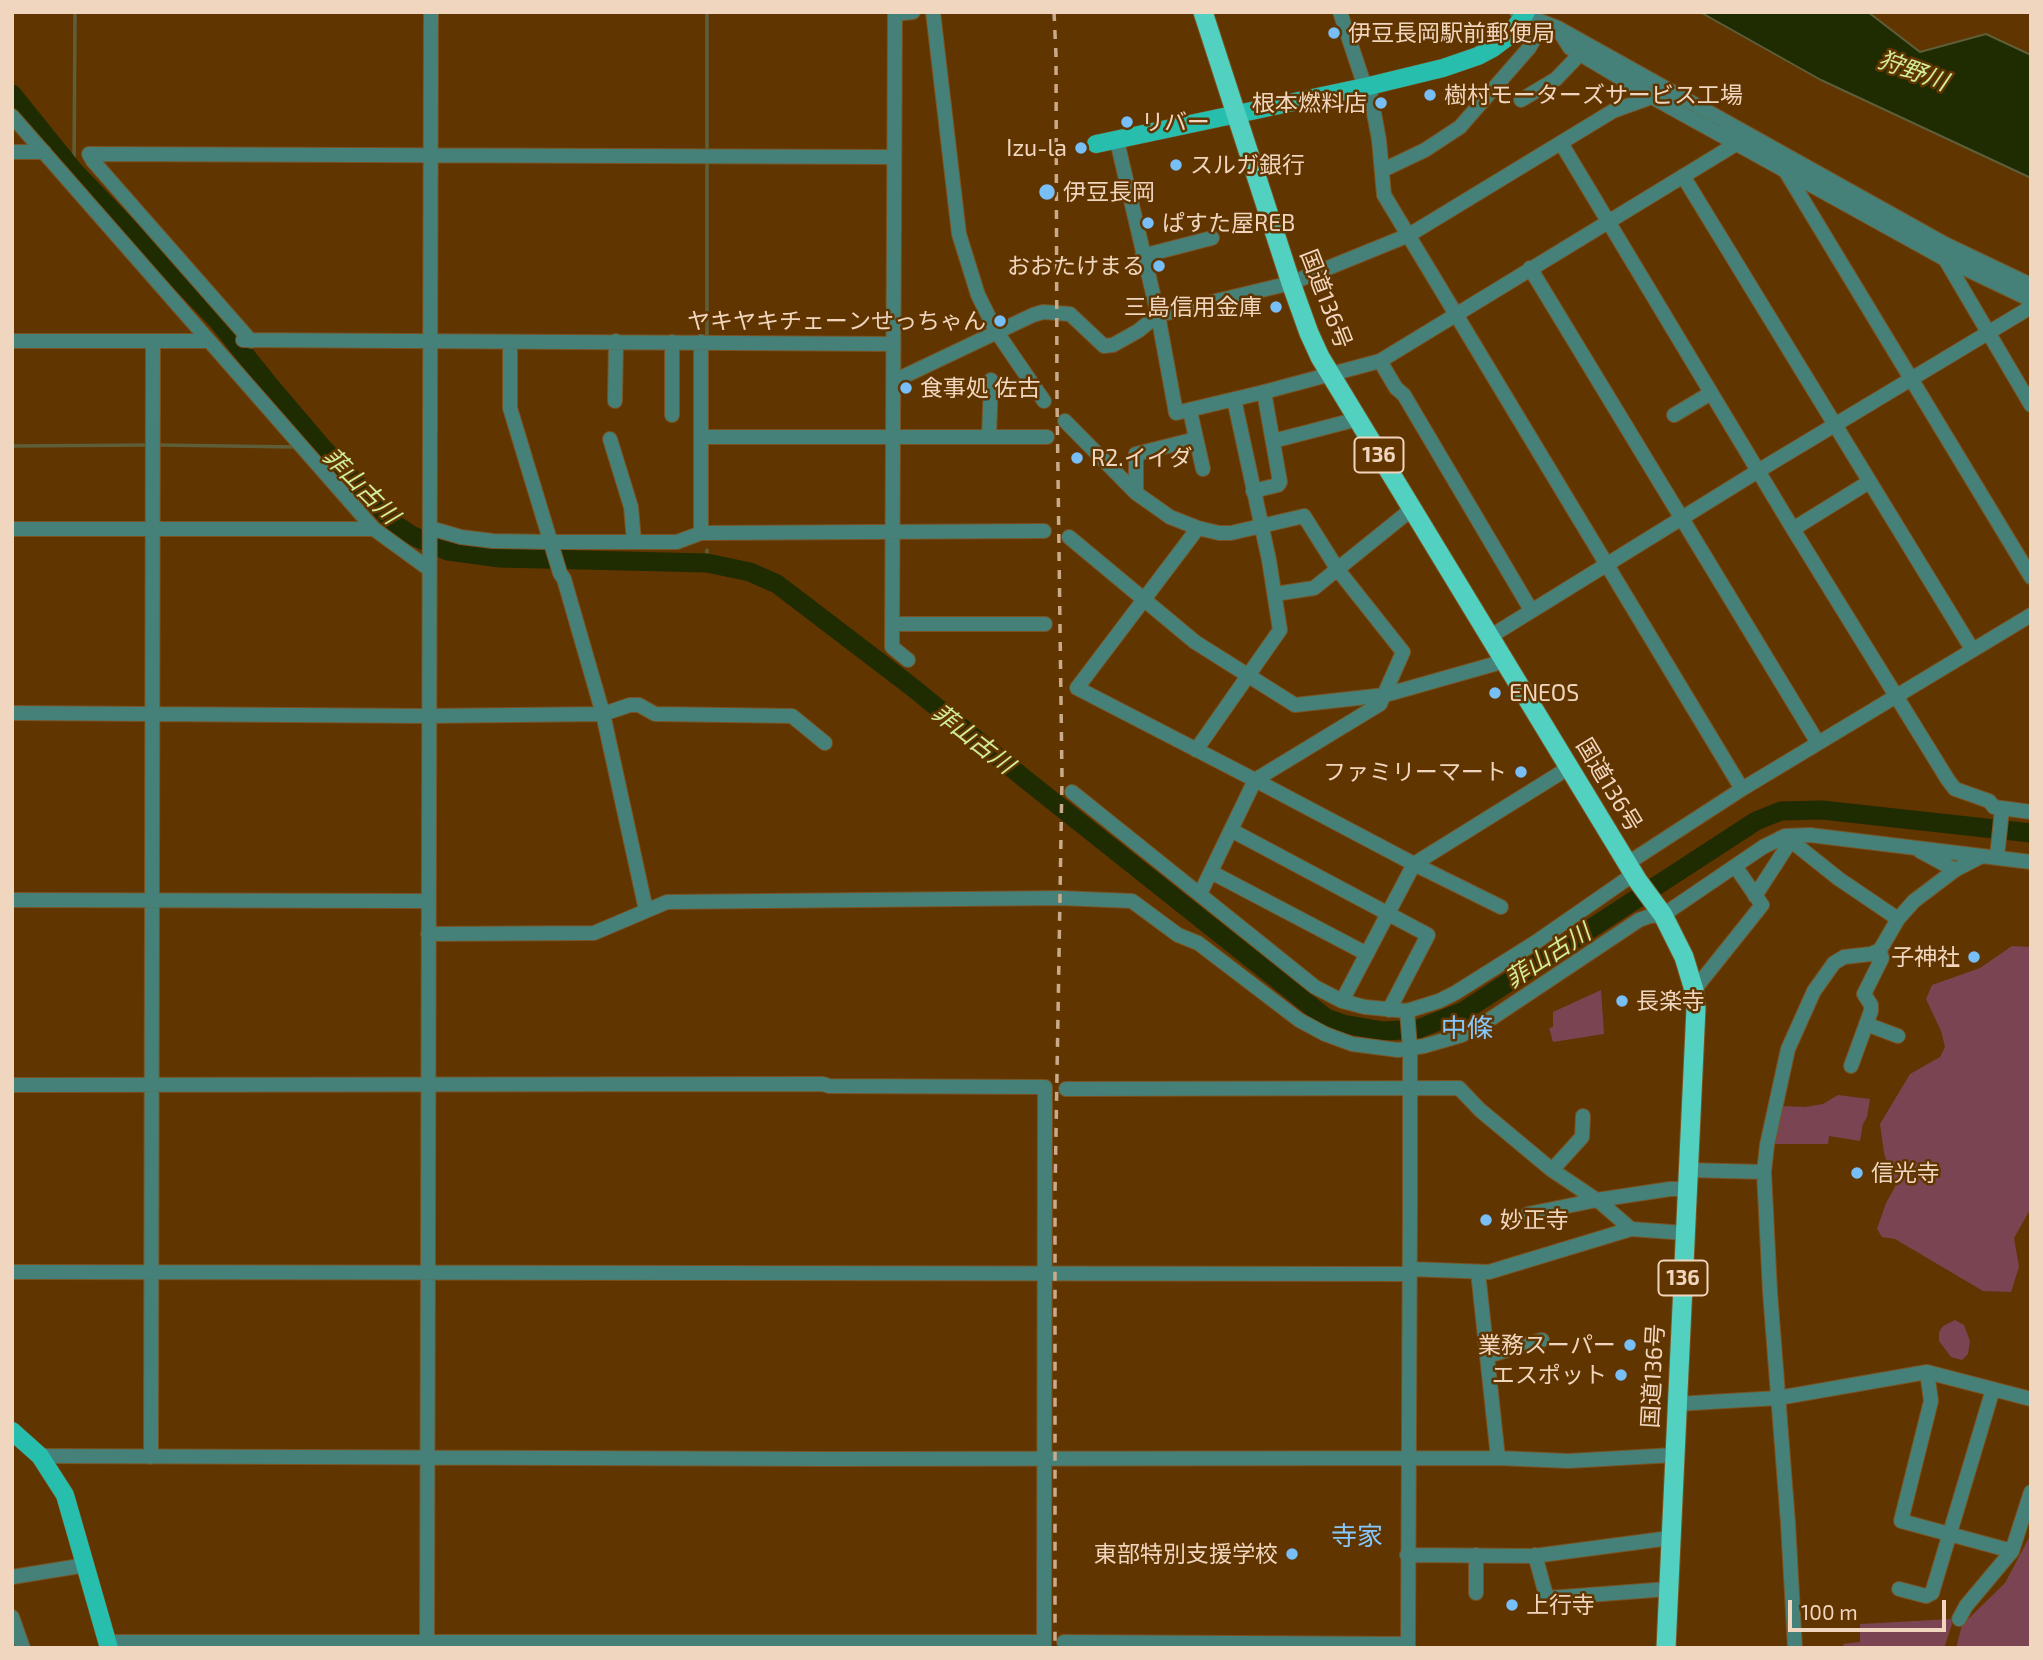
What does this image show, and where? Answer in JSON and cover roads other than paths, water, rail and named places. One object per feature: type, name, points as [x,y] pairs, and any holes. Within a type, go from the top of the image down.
[{"type":"highway","name":"国道136号","points":[[1203,12],[1309,333],[1331,375],[1412,509],[1633,873],[1659,911],[1684,957],[1694,990],[1696,1008],[1666,1648]]},
{"type":"main road","points":[[1096,144],[1367,87],[1478,56],[1509,36],[1522,14]]},
{"type":"main road","points":[[12,1431],[40,1456],[65,1494],[108,1645]]},
{"type":"street","points":[[427,1645],[431,12]]},
{"type":"street","points":[[908,660],[892,647],[895,13],[913,12]]},
{"type":"street","points":[[933,12],[959,234],[978,295],[996,331],[1044,401]]},
{"type":"street","points":[[1340,12],[1367,87],[1380,140],[1384,195],[1742,789]]},
{"type":"street","points":[[1522,14],[1550,26],[1945,244],[2031,285]]},
{"type":"street","points":[[1383,170],[1425,149],[1460,127],[1550,26]]},
{"type":"street","points":[[1550,26],[1570,48],[1652,97],[1945,259],[2031,300]]},
{"type":"street","points":[[1521,100],[1556,79],[1580,54]]},
{"type":"street","points":[[894,381],[1032,315],[1057,312],[1070,314],[1104,346],[1113,345],[1138,331],[1158,315],[1291,283],[1409,236],[1613,111],[1652,97]]},
{"type":"street","points":[[12,116],[374,529],[429,566]]},
{"type":"street","points":[[1117,141],[1158,315],[1176,413],[1380,361],[1735,144]]},
{"type":"street","points":[[1561,143],[1895,697],[1955,789],[1989,801],[1994,807],[2031,812]]},
{"type":"street","points":[[12,152],[44,152]]},
{"type":"street","points":[[893,344],[247,340],[89,154],[894,157]]},
{"type":"street","points":[[1785,170],[2031,577]]},
{"type":"street","points":[[1683,176],[1972,649]]},
{"type":"street","points":[[1142,256],[1212,238]]},
{"type":"street","points":[[1945,259],[2031,405]]},
{"type":"street","points":[[1530,268],[1818,743]]},
{"type":"street","points":[[1491,636],[2031,307]]},
{"type":"street","points":[[12,341],[208,341]]},
{"type":"street","points":[[151,1457],[153,341]]},
{"type":"street","points":[[615,401],[616,341]]},
{"type":"street","points":[[672,415],[673,342]]},
{"type":"street","points":[[701,342],[701,533]]},
{"type":"street","points":[[510,343],[510,408],[560,573],[565,579],[603,714],[646,909]]},
{"type":"street","points":[[1380,361],[1396,388],[1404,395],[1531,610]]},
{"type":"street","points":[[989,436],[991,380]]},
{"type":"street","points":[[1253,491],[1279,483],[1264,392]]},
{"type":"street","points":[[1674,415],[1711,393]]},
{"type":"street","points":[[1196,750],[1280,630],[1275,594],[1234,399]]},
{"type":"street","points":[[1190,411],[1203,469]]},
{"type":"street","points":[[1273,441],[1358,419]]},
{"type":"street","points":[[1065,421],[1136,493],[1170,517],[1198,528],[1224,533],[1304,516],[1338,570],[1403,649],[1380,704],[1255,780],[1200,894]]},
{"type":"street","points":[[701,437],[1047,438]]},
{"type":"street","points":[[610,439],[631,507],[634,541]]},
{"type":"street","points":[[1136,493],[1136,454],[1196,439]]},
{"type":"street","points":[[1793,529],[1869,482]]},
{"type":"street","points":[[1275,594],[1310,589],[1338,570],[1412,509]]},
{"type":"street","points":[[1198,528],[1077,688],[1501,908]]},
{"type":"street","points":[[12,529],[374,529]]},
{"type":"street","points":[[430,530],[493,541],[552,544],[677,542],[701,533],[1044,531]]},
{"type":"street","points":[[1069,537],[1195,642],[1295,705],[1385,695],[1505,661]]},
{"type":"street","points":[[1072,792],[1315,987],[1342,1001],[1407,1012],[1455,993],[1536,942],[1633,873],[1742,789],[2031,615]]},
{"type":"street","points":[[893,624],[1045,624]]},
{"type":"street","points":[[12,713],[428,716],[603,714],[639,705],[655,714],[792,716],[825,743]]},
{"type":"street","points":[[1342,1001],[1414,863],[1570,767]]},
{"type":"street","points":[[1993,855],[2002,809]]},
{"type":"street","points":[[1231,831],[1428,935],[1389,1010]]},
{"type":"street","points":[[428,934],[594,933],[667,902],[1060,898],[1132,901],[1178,935],[1198,943],[1299,1020],[1352,1044],[1382,1049],[1449,1039],[1471,1030],[1644,917],[1659,911],[1763,847],[1787,839],[1810,835],[1993,855],[2031,862]]},
{"type":"street","points":[[1755,896],[1787,839]]},
{"type":"street","points":[[1787,839],[1898,919]]},
{"type":"street","points":[[1913,847],[1955,870]]},
{"type":"street","points":[[1795,1648],[1764,1171],[1788,1049],[1814,991],[1825,973],[1839,959],[1879,951],[1898,919],[1914,901],[1955,870],[1993,855]]},
{"type":"street","points":[[1694,990],[1762,905],[1735,866]]},
{"type":"street","points":[[1211,872],[1367,954]]},
{"type":"street","points":[[12,900],[428,901]]},
{"type":"street","points":[[1851,1066],[1871,1008],[1864,994],[1882,958],[1879,951]]},
{"type":"street","points":[[1064,1642],[1408,1646],[1410,1046],[1407,1012]]},
{"type":"street","points":[[1866,1024],[1898,1036]]},
{"type":"street","points":[[12,1085],[823,1084],[1045,1087],[1044,1645],[108,1645]]},
{"type":"street","points":[[1066,1089],[1459,1088],[1480,1110],[1552,1170],[1597,1200],[1631,1229]]},
{"type":"street","points":[[1552,1170],[1582,1138],[1583,1116]]},
{"type":"street","points":[[1528,1214],[1670,1189],[1687,1180],[1764,1171]]},
{"type":"street","points":[[12,1272],[1489,1272],[1523,1264],[1631,1229],[1685,1233]]},
{"type":"street","points":[[1478,1272],[1498,1458]]},
{"type":"street","points":[[1487,1356],[1542,1340]]},
{"type":"street","points":[[1927,1372],[1931,1401],[1901,1521],[2012,1551]]},
{"type":"street","points":[[1676,1404],[1777,1398],[1927,1372],[2031,1399]]},
{"type":"street","points":[[1899,1589],[1926,1596],[1932,1593],[1993,1389]]},
{"type":"street","points":[[40,1456],[1498,1458],[1568,1461],[1674,1455]]},
{"type":"street","points":[[1959,1619],[1966,1606],[2012,1551],[2031,1492]]},
{"type":"street","points":[[1407,1555],[1535,1555],[1670,1538]]},
{"type":"street","points":[[1476,1555],[1476,1593]]},
{"type":"street","points":[[1535,1555],[1549,1598],[1668,1589]]},
{"type":"street","points":[[12,1577],[86,1565]]},
{"type":"street","points":[[12,1617],[23,1648]]},
{"type":"water","name":"狩野川","points":[[1700,12],[1868,12],[1920,52],[1986,34],[2031,55],[2031,178],[1821,80]]},
{"type":"waterway","points":[[74,171],[75,12]]},
{"type":"waterway","points":[[707,12],[707,154]]},
{"type":"waterway","name":"菲山古川","points":[[12,94],[74,171],[218,321],[322,447],[396,525],[411,535],[448,551],[500,558],[707,563],[750,572],[777,584],[912,687],[1326,1018],[1383,1031],[1418,1029],[1464,1011],[1756,821],[1781,811],[1822,810],[2031,833]]},
{"type":"waterway","points":[[707,161],[707,339]]},
{"type":"waterway","points":[[12,446],[150,445]]},
{"type":"waterway","points":[[158,445],[297,447]]},
{"type":"waterway","points":[[308,447],[322,447]]},
{"type":"waterway","points":[[707,550],[707,563]]},
{"type":"railway","points":[[1054,12],[1062,777],[1055,1193],[1055,1648]]},
{"type":"place","name":"伊豆長岡駅前郵便局","points":[[1334,33]]},
{"type":"place","name":"樹村モーターズサービス工場","points":[[1430,95]]},
{"type":"place","name":"根本燃料店","points":[[1381,103]]},
{"type":"place","name":"リバー","points":[[1127,122]]},
{"type":"place","name":"Izu-la","points":[[1081,148]]},
{"type":"place","name":"スルガ銀行","points":[[1176,165]]},
{"type":"place","name":"伊豆長岡","points":[[1047,192]]},
{"type":"place","name":"ぱすた屋REB","points":[[1148,223]]},
{"type":"place","name":"おおたけまる","points":[[1159,266]]},
{"type":"place","name":"三島信用金庫","points":[[1276,307]]},
{"type":"place","name":"ヤキヤキチェーンせっちゃん","points":[[1000,321]]},
{"type":"place","name":"食事処 佐古","points":[[906,388]]},
{"type":"place","name":"R2.イイダ","points":[[1077,458]]},
{"type":"place","name":"ENEOS","points":[[1495,693]]},
{"type":"place","name":"ファミリーマート","points":[[1521,772]]},
{"type":"place","name":"子神社","points":[[1974,957]]},
{"type":"place","name":"長楽寺","points":[[1622,1001]]},
{"type":"place","name":"信光寺","points":[[1857,1173]]},
{"type":"place","name":"妙正寺","points":[[1486,1220]]},
{"type":"place","name":"業務スーパー","points":[[1630,1345]]},
{"type":"place","name":"エスポット","points":[[1621,1375]]},
{"type":"place","name":"東部特別支援学校","points":[[1292,1554]]},
{"type":"place","name":"上行寺","points":[[1512,1605]]},
{"type":"district","name":"中條","points":[[1467,1028]]},
{"type":"district","name":"寺家","points":[[1357,1536]]}]
